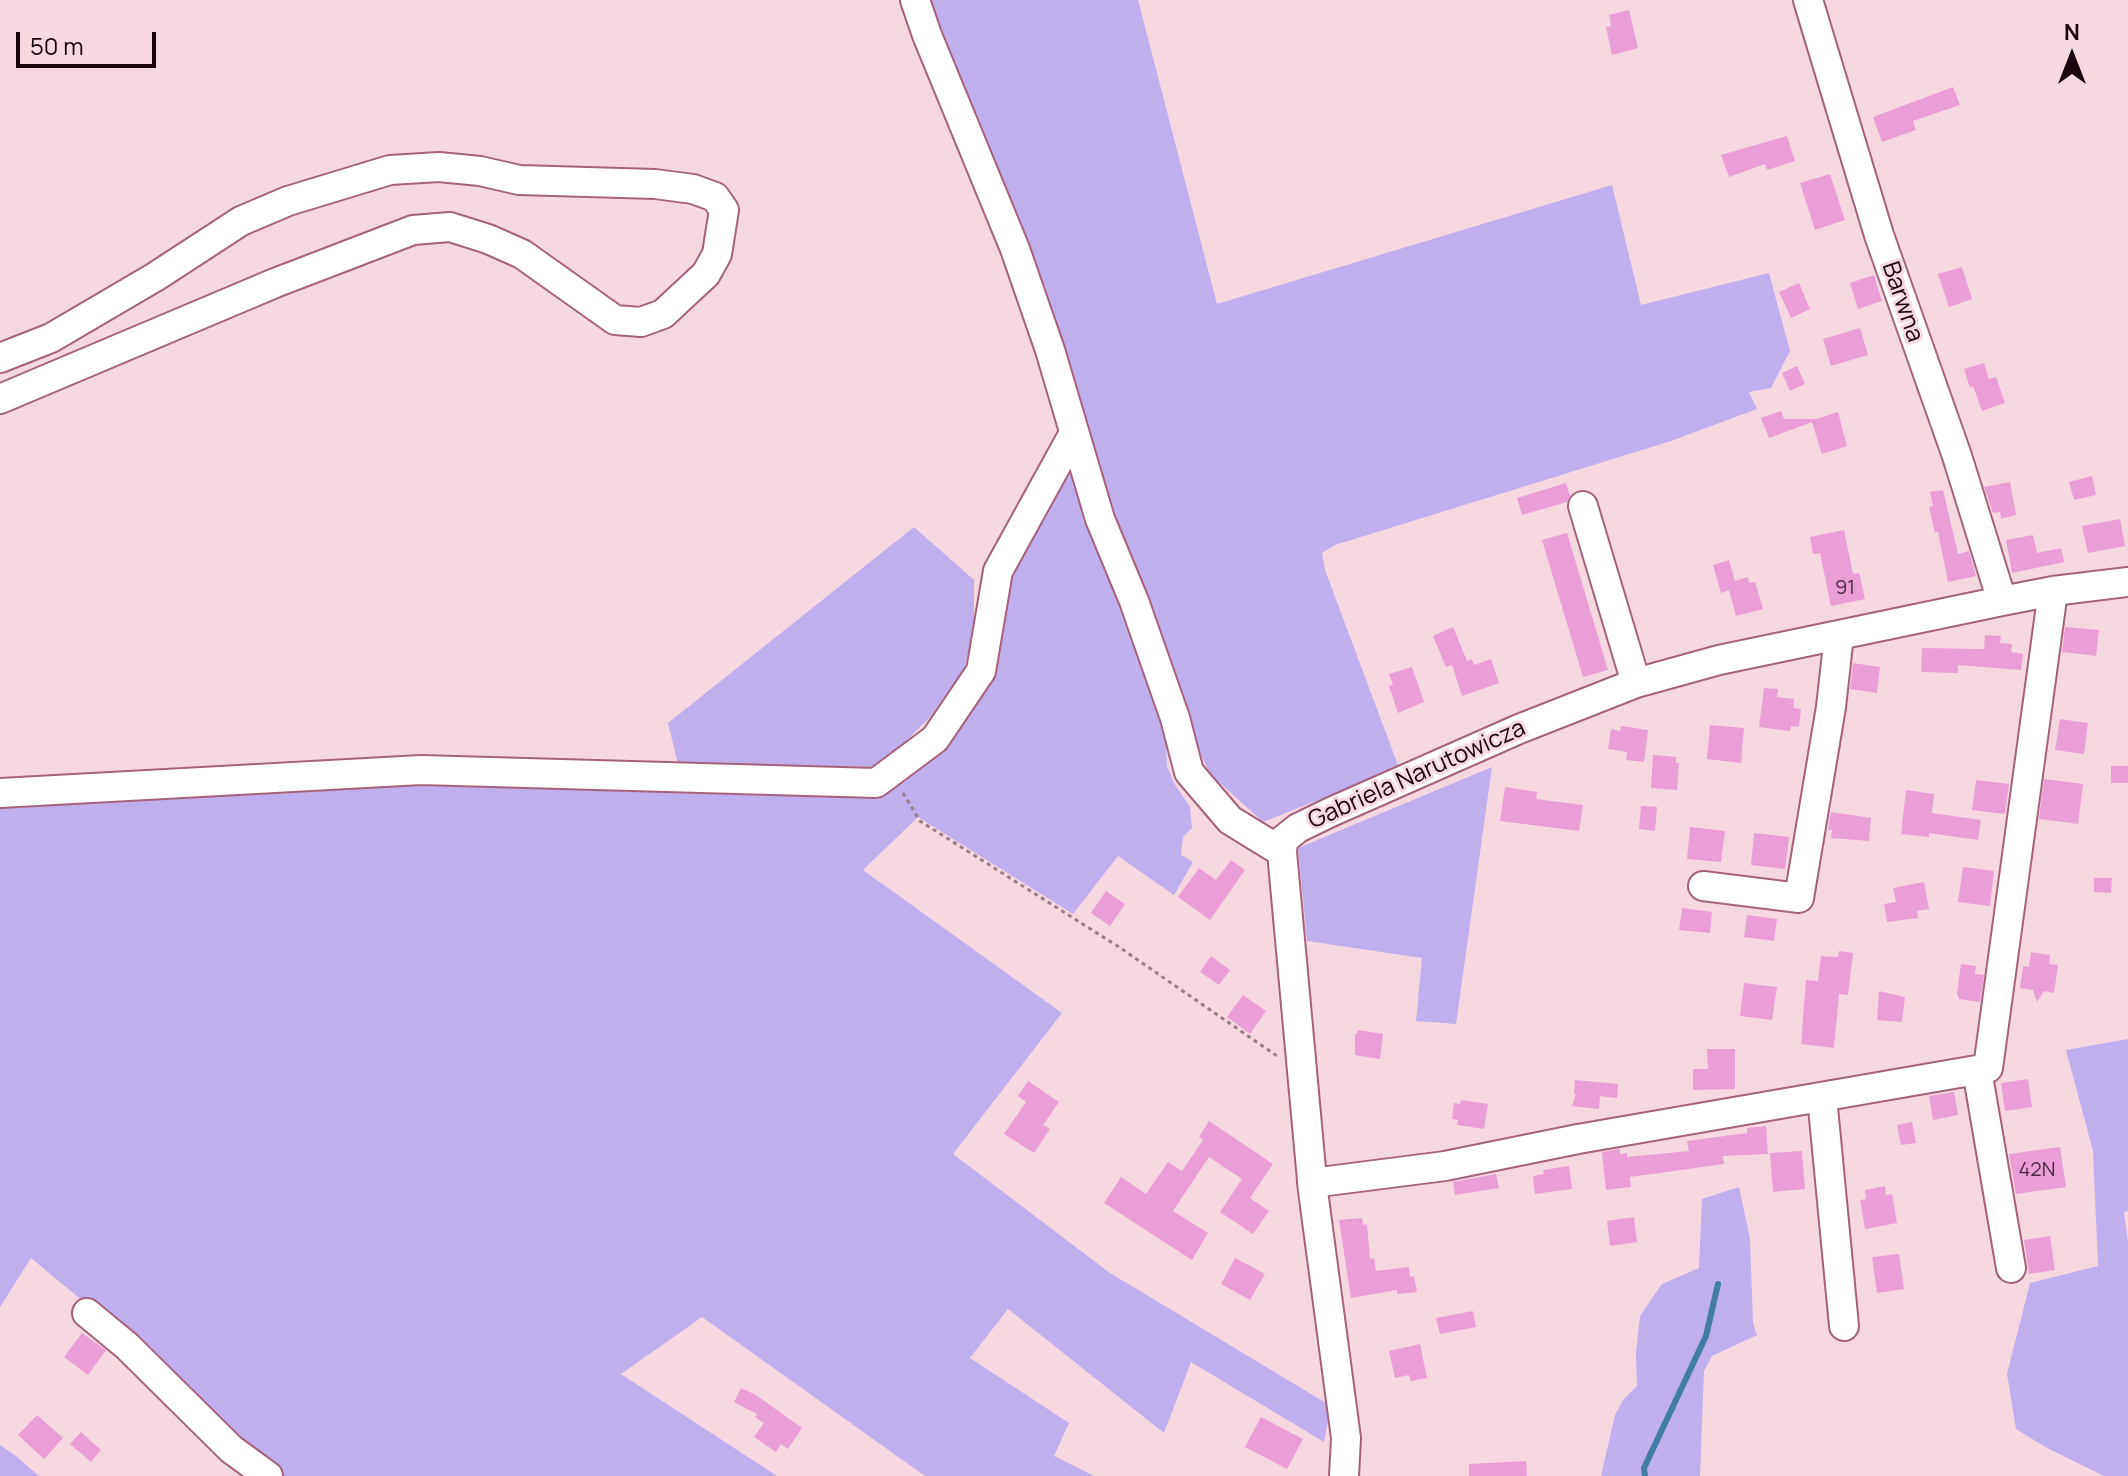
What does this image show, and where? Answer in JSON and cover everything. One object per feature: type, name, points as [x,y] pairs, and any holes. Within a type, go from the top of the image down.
[{"type":"street","points":[[915,0],[1015,249],[1050,350],[1100,519],[1134,601],[1175,718],[1189,772],[1230,820],[1282,852],[1312,1183],[1346,1438],[1344,1476]]},
{"type":"street","name":"Barwna","points":[[1808,0],[1879,235],[1957,456],[2002,601]]},
{"type":"street","points":[[0,358],[51,338],[155,277],[241,221],[288,201],[390,170],[439,167],[480,171],[519,180],[655,184],[693,189],[715,197],[724,210],[717,254],[706,274],[663,314],[641,322],[615,320],[522,254],[488,239],[450,227],[413,230],[275,283],[0,399]]},
{"type":"street","points":[[0,793],[421,770],[876,783],[935,739],[981,671],[998,571],[1074,433]]},
{"type":"street","points":[[1583,506],[1636,683]]},
{"type":"street","name":"Gabriela Narutowicza","points":[[1282,852],[1283,840],[1298,828],[1331,812],[1519,729],[1636,683],[1719,660],[2002,601],[2128,582]]},
{"type":"street","points":[[1312,1183],[1445,1166],[1578,1139],[1988,1068],[2053,591]]},
{"type":"street","points":[[1703,886],[1799,898],[1831,707],[1839,635]]},
{"type":"street","points":[[1977,1070],[2011,1268]]},
{"type":"street","points":[[1822,1097],[1844,1326]]},
{"type":"street","points":[[87,1313],[127,1346],[231,1449],[268,1476]]},
{"type":"path","points":[[891,773],[920,821],[1119,947],[1303,1073]]},
{"type":"shaded area","points":[[928,0],[1138,0],[1217,304],[1612,185],[1641,305],[1769,273],[1790,351],[1771,388],[1749,392],[1757,409],[1671,441],[1335,545],[1322,553],[1325,570],[1399,768],[1263,822],[1210,774],[1193,739],[1080,412]]},
{"type":"shaded area","points":[[1072,455],[1145,680],[1159,698],[1166,731],[1167,766],[1190,807],[1192,828],[1183,837],[1181,855],[1193,862],[1174,895],[1118,856],[1073,914],[918,817],[863,870],[1062,1013],[953,1154],[1110,1273],[1331,1406],[1324,1442],[1191,1362],[1164,1433],[1008,1309],[970,1358],[1069,1423],[1054,1456],[1094,1476],[925,1476],[702,1317],[621,1374],[777,1476],[283,1476],[241,1446],[149,1356],[31,1258],[0,1307],[0,803],[384,782],[867,792],[978,699],[1004,579]]},
{"type":"shaded area","points":[[914,527],[974,580],[974,626],[965,667],[930,717],[875,772],[679,768],[668,723]]},
{"type":"shaded area","points":[[1492,767],[1456,1024],[1416,1021],[1422,958],[1307,941],[1298,848]]},
{"type":"shaded area","points":[[2128,1039],[2128,1211],[2124,1212],[2128,1242],[2128,1476],[2104,1476],[2016,1429],[2007,1374],[2030,1283],[2098,1266],[2093,1151],[2066,1050]]},
{"type":"shaded area","points":[[1739,1187],[1750,1239],[1753,1323],[1757,1335],[1712,1356],[1704,1371],[1700,1476],[1601,1476],[1615,1415],[1623,1400],[1637,1386],[1636,1353],[1640,1316],[1662,1284],[1699,1268],[1702,1199]]},
{"type":"shaded area","points":[[0,1445],[16,1456],[39,1476],[0,1476]]},
{"type":"building","points":[[1629,10],[1638,48],[1612,55],[1606,27],[1611,26],[1609,15]]},
{"type":"building","points":[[1953,87],[1960,105],[1913,121],[1916,130],[1882,142],[1873,117]]},
{"type":"building","points":[[1787,136],[1795,161],[1767,170],[1765,164],[1729,177],[1721,155]]},
{"type":"building","points":[[1830,174],[1845,220],[1815,230],[1800,183]]},
{"type":"building","points":[[1962,267],[1972,299],[1949,307],[1938,274]]},
{"type":"building","points":[[1874,275],[1882,301],[1858,309],[1850,283]]},
{"type":"building","points":[[1799,283],[1810,309],[1791,318],[1779,292]]},
{"type":"building","points":[[1860,328],[1868,355],[1831,366],[1823,339]]},
{"type":"building","points":[[1984,363],[1989,379],[1996,377],[2005,403],[1982,411],[1964,369]]},
{"type":"building","points":[[1797,366],[1805,384],[1790,391],[1782,373]]},
{"type":"building","points":[[1781,411],[1784,419],[1816,419],[1838,412],[1847,446],[1822,454],[1812,422],[1769,438],[1761,418]]},
{"type":"building","points":[[2092,476],[2096,495],[2074,500],[2069,482]]},
{"type":"building","points":[[2010,482],[2016,515],[2001,519],[2000,512],[1993,513],[1984,487]]},
{"type":"building","points":[[1566,483],[1570,496],[1567,502],[1522,515],[1517,498]]},
{"type":"building","points":[[1943,490],[1958,554],[1969,551],[1976,576],[1948,582],[1938,532],[1935,533],[1929,507],[1933,506],[1930,492]]},
{"type":"building","points":[[2120,519],[2125,546],[2088,553],[2082,526]]},
{"type":"building","points":[[1844,530],[1853,574],[1859,573],[1865,599],[1831,606],[1820,553],[1813,554],[1810,537]]},
{"type":"building","points":[[1567,533],[1608,670],[1583,677],[1542,540]]},
{"type":"building","points":[[2033,535],[2037,553],[2061,548],[2064,562],[2012,573],[2006,540]]},
{"type":"building","points":[[1729,560],[1735,581],[1748,577],[1749,583],[1755,582],[1763,609],[1736,616],[1729,590],[1721,593],[1713,565]]},
{"type":"building","points":[[1453,627],[1467,661],[1472,659],[1474,665],[1491,659],[1499,683],[1462,696],[1452,665],[1446,667],[1433,636]]},
{"type":"building","points":[[2065,627],[2099,630],[2096,656],[2062,652]]},
{"type":"building","points":[[1985,635],[2001,636],[2000,643],[2012,644],[2011,652],[2023,654],[2021,670],[1958,665],[1958,673],[1921,672],[1922,648],[1984,649]]},
{"type":"building","points":[[1853,663],[1880,667],[1877,693],[1850,689]]},
{"type":"building","points":[[1412,667],[1424,702],[1398,713],[1389,686],[1393,684],[1389,674]]},
{"type":"building","points":[[1764,688],[1778,689],[1777,697],[1794,699],[1793,708],[1801,709],[1799,727],[1791,726],[1790,731],[1759,727]]},
{"type":"building","points":[[2060,719],[2088,723],[2084,754],[2055,750]]},
{"type":"building","points":[[1710,725],[1744,728],[1741,763],[1707,759]]},
{"type":"building","points":[[1621,726],[1648,730],[1644,762],[1626,760],[1627,752],[1608,749],[1611,729],[1620,731]]},
{"type":"building","points":[[1653,755],[1676,757],[1676,763],[1679,763],[1677,790],[1651,788]]},
{"type":"building","points":[[2111,766],[2128,766],[2128,783],[2111,783]]},
{"type":"building","points":[[2044,779],[2083,784],[2078,824],[2039,819]]},
{"type":"building","points":[[1976,780],[2009,784],[2005,814],[1972,810]]},
{"type":"building","points":[[1505,787],[1537,792],[1536,799],[1583,805],[1579,831],[1500,821]]},
{"type":"building","points":[[1906,790],[1934,794],[1932,813],[1981,820],[1978,840],[1929,833],[1929,837],[1901,834]]},
{"type":"building","points":[[1641,806],[1657,807],[1655,831],[1639,829]]},
{"type":"building","points":[[1831,812],[1871,818],[1869,841],[1831,838],[1832,830],[1828,830]]},
{"type":"building","points":[[1690,827],[1725,831],[1721,862],[1687,859]]},
{"type":"building","points":[[1754,833],[1789,837],[1785,869],[1751,865]]},
{"type":"building","points":[[1231,860],[1245,870],[1210,920],[1178,897],[1199,868],[1216,880]]},
{"type":"building","points":[[1963,867],[1994,871],[1990,906],[1958,902]]},
{"type":"building","points":[[2094,878],[2112,878],[2111,893],[2094,892]]},
{"type":"building","points":[[1924,882],[1929,909],[1917,911],[1918,918],[1887,922],[1884,904],[1896,902],[1893,888]]},
{"type":"building","points":[[1106,891],[1125,904],[1110,926],[1091,913]]},
{"type":"building","points":[[1682,908],[1712,912],[1710,933],[1679,930]]},
{"type":"building","points":[[1747,915],[1777,919],[1774,941],[1744,937]]},
{"type":"building","points":[[1839,951],[1853,953],[1848,995],[1839,994],[1834,1048],[1801,1044],[1806,980],[1818,981],[1821,956],[1838,957]]},
{"type":"building","points":[[2031,952],[2050,955],[2049,964],[2058,965],[2054,993],[2044,991],[2037,1002],[2033,990],[2020,988],[2023,966],[2029,967]]},
{"type":"building","points":[[1211,956],[1230,970],[1219,985],[1200,972]]},
{"type":"building","points":[[1961,964],[1976,966],[1975,974],[1984,975],[1980,1002],[1959,999]]},
{"type":"building","points":[[1744,983],[1777,987],[1772,1020],[1740,1016]]},
{"type":"building","points":[[1879,991],[1905,997],[1902,1022],[1877,1020]]},
{"type":"building","points":[[1243,995],[1266,1011],[1250,1034],[1227,1017]]},
{"type":"building","points":[[1358,1030],[1383,1034],[1380,1059],[1355,1055],[1355,1034]]},
{"type":"building","points":[[1707,1049],[1735,1049],[1735,1089],[1693,1090],[1693,1069],[1708,1069]]},
{"type":"building","points":[[2028,1079],[2032,1107],[2005,1111],[2001,1083]]},
{"type":"building","points":[[1575,1080],[1618,1084],[1617,1098],[1600,1096],[1599,1109],[1572,1106],[1576,1094]]},
{"type":"building","points":[[1028,1081],[1059,1102],[1043,1125],[1050,1129],[1034,1153],[1004,1134],[1026,1102],[1018,1096]]},
{"type":"building","points":[[1954,1092],[1958,1115],[1933,1120],[1929,1096]]},
{"type":"building","points":[[1461,1100],[1488,1104],[1484,1129],[1457,1125],[1458,1120],[1452,1119],[1454,1103],[1460,1104]]},
{"type":"building","points":[[1209,1121],[1273,1164],[1250,1198],[1269,1211],[1253,1234],[1220,1212],[1242,1179],[1209,1157],[1173,1211],[1208,1233],[1192,1260],[1104,1203],[1121,1177],[1146,1194],[1168,1162],[1182,1171],[1203,1140],[1199,1137]]},
{"type":"building","points":[[1912,1122],[1916,1143],[1901,1145],[1897,1125]]},
{"type":"building","points":[[1766,1126],[1768,1154],[1723,1156],[1724,1164],[1630,1177],[1631,1187],[1606,1190],[1602,1152],[1620,1149],[1620,1154],[1627,1153],[1627,1157],[1689,1151],[1687,1141],[1747,1133],[1747,1128]]},
{"type":"building","points":[[2060,1147],[2066,1187],[2016,1194],[2009,1154]]},
{"type":"building","points":[[1802,1151],[1805,1189],[1773,1192],[1770,1153]]},
{"type":"building","points":[[1569,1166],[1572,1189],[1535,1194],[1533,1176],[1544,1174],[1543,1170]]},
{"type":"building","points":[[1496,1174],[1499,1188],[1455,1195],[1453,1182]]},
{"type":"building","points":[[1885,1186],[1886,1195],[1892,1194],[1897,1223],[1865,1229],[1860,1200],[1866,1199],[1865,1190]]},
{"type":"building","points":[[1634,1217],[1637,1242],[1610,1246],[1607,1221]]},
{"type":"building","points":[[1362,1218],[1363,1225],[1367,1224],[1370,1259],[1374,1258],[1376,1271],[1409,1267],[1417,1292],[1397,1294],[1397,1290],[1351,1298],[1339,1220]]},
{"type":"building","points":[[2050,1236],[2055,1270],[2029,1274],[2024,1240]]},
{"type":"building","points":[[1899,1254],[1904,1289],[1877,1293],[1872,1257]]},
{"type":"building","points":[[1235,1258],[1265,1274],[1250,1300],[1221,1284]]},
{"type":"building","points":[[1473,1311],[1476,1327],[1440,1334],[1436,1318]]},
{"type":"building","points":[[82,1333],[106,1350],[88,1375],[64,1357]]},
{"type":"building","points":[[1420,1344],[1427,1378],[1411,1381],[1409,1375],[1395,1378],[1389,1351]]},
{"type":"building","points":[[741,1388],[802,1428],[788,1449],[781,1444],[776,1452],[754,1437],[764,1423],[755,1417],[757,1414],[734,1402]]},
{"type":"building","points":[[37,1415],[63,1438],[44,1459],[18,1435]]},
{"type":"building","points":[[1261,1417],[1303,1439],[1287,1469],[1245,1447]]},
{"type":"building","points":[[81,1432],[101,1450],[91,1462],[70,1444]]},
{"type":"building","points":[[1526,1461],[1527,1476],[1469,1476],[1469,1464]]},
{"type":"waterway","points":[[1645,1476],[1644,1468],[1706,1336],[1718,1284]]}]
